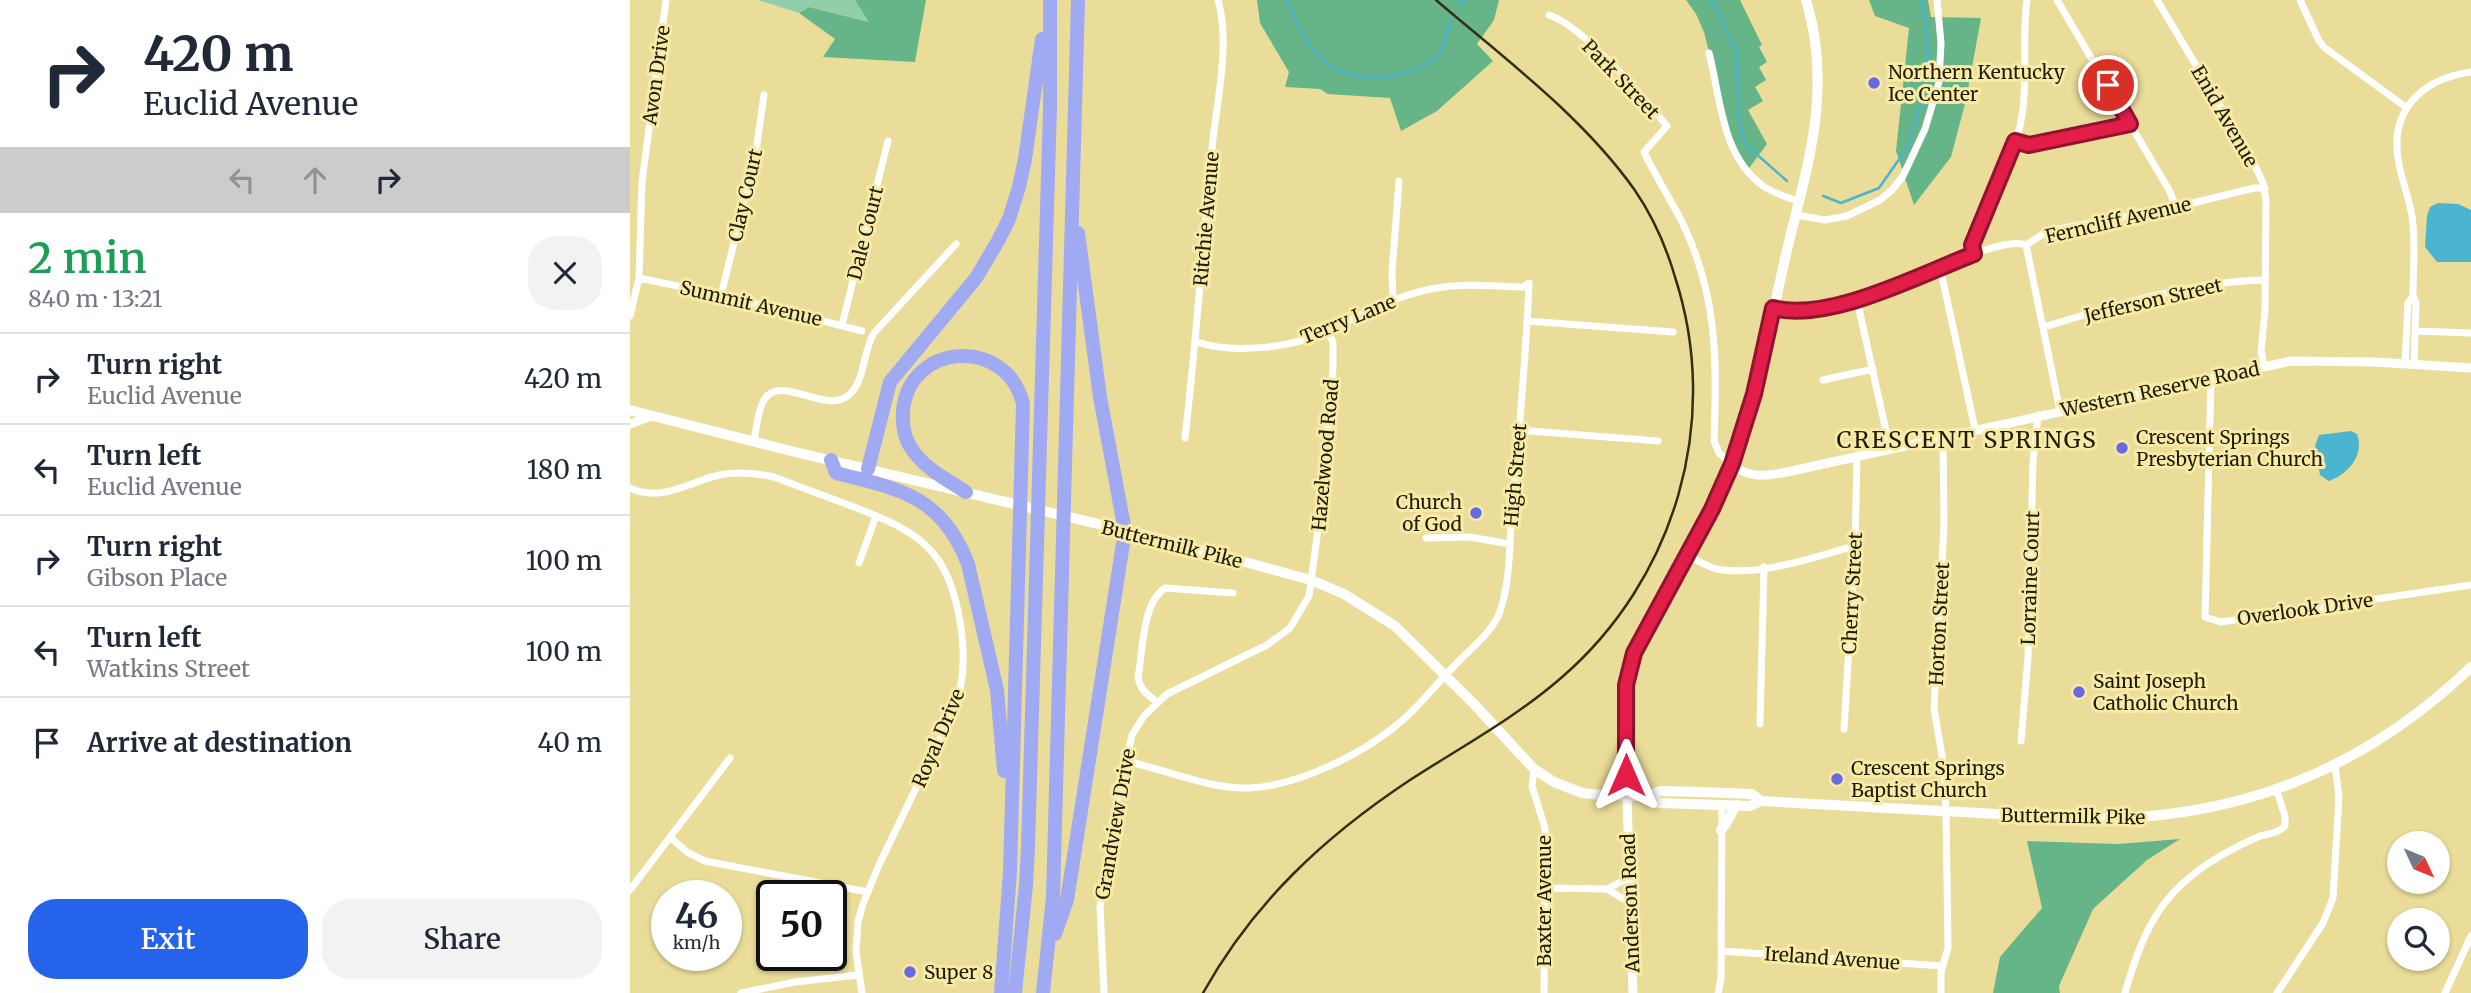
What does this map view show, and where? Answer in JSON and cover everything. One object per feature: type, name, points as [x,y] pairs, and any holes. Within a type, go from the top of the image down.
[{"type":"highway","points":[[868,469],[890,382],[976,278],[1009,219],[1025,159],[1049,0]]},
{"type":"highway","points":[[1015,993],[1028,847],[1049,136],[1049,0]]},
{"type":"highway","points":[[1044,993],[1053,897],[1078,0]]},
{"type":"highway","points":[[1048,953],[1067,900],[1125,531],[1100,397],[1073,190]]},
{"type":"highway","points":[[965,492],[921,461],[909,445],[902,421],[904,401],[909,390],[926,369],[942,359],[972,355],[996,364],[1006,372],[1016,386],[1023,404],[1010,859],[1001,993]]},
{"type":"highway","points":[[831,460],[836,473],[893,487],[928,506],[955,537],[968,564],[997,690],[1003,740],[1002,879],[995,993]]},
{"type":"main road","name":"Anderson Road","points":[[1627,796],[1628,673],[1634,653],[1712,509],[1732,464],[1754,394],[1795,215],[1817,99],[1818,72],[1814,34],[1806,0]]},
{"type":"main road","name":"Buttermilk Pike","points":[[630,410],[1228,556],[1311,580],[1344,594],[1395,626],[1473,703],[1534,769],[1554,782],[1582,793],[1627,796],[1648,796],[1661,791],[1752,794],[1761,801]]},
{"type":"main road","name":"Buttermilk Pike","points":[[1648,796],[1659,803],[1750,806],[1761,801],[2075,819],[2133,819],[2210,809],[2243,801],[2335,765],[2390,733],[2426,707],[2471,667]]},
{"type":"main road","points":[[1721,830],[1738,805]]},
{"type":"street","name":"Avon Drive","points":[[630,316],[633,291],[639,278],[642,181],[666,0]]},
{"type":"street","name":"Ritchie Avenue","points":[[1185,438],[1222,56],[1222,12],[1218,0]]},
{"type":"street","points":[[1795,215],[1825,220],[1847,216],[1880,200],[1903,176],[1929,120],[1939,82],[1941,43],[1937,0]]},
{"type":"street","points":[[1974,254],[1972,245],[2018,133],[2027,0]]},
{"type":"street","points":[[2057,0],[2176,206]]},
{"type":"street","name":"Enid Avenue","points":[[2157,0],[2252,159],[2264,188],[2264,366]]},
{"type":"street","points":[[2300,0],[2325,48],[2407,108]]},
{"type":"street","name":"Park Street","points":[[1549,15],[1564,23],[1611,63],[1667,126],[1646,150],[1648,160],[1683,225],[1707,290],[1713,320],[1715,445],[1719,453],[1732,464]]},
{"type":"street","points":[[1709,53],[1724,126],[1735,154],[1763,187],[1798,201]]},
{"type":"street","points":[[2409,364],[2415,331],[2416,303],[2413,296],[2413,228],[2398,163],[2396,143],[2399,125],[2407,108],[2421,91],[2449,75],[2471,72]]},
{"type":"street","name":"Clay Court","points":[[721,295],[755,158],[764,95]]},
{"type":"street","points":[[2015,141],[2029,145],[2130,124]]},
{"type":"street","name":"Dale Court","points":[[842,325],[888,141]]},
{"type":"street","points":[[1392,300],[1399,181]]},
{"type":"street","name":"Ferncliff Avenue","points":[[1773,308],[1804,311],[1857,300],[1895,288],[1974,254],[2014,244],[2026,244],[2048,231],[2253,188],[2264,188]]},
{"type":"street","points":[[754,442],[762,405],[775,391],[785,390],[821,400],[835,400],[847,396],[857,384],[867,347],[874,334],[956,244]]},
{"type":"street","points":[[2026,244],[2060,411]]},
{"type":"street","points":[[1940,267],[1976,429]]},
{"type":"street","name":"Summit Avenue","points":[[639,278],[721,295],[862,331]]},
{"type":"street","name":"Jefferson Street","points":[[2044,327],[2111,307],[2180,291],[2236,281],[2264,280]]},
{"type":"street","name":"High Street","points":[[1125,761],[1224,786],[1269,786],[1294,779],[1330,765],[1387,732],[1414,709],[1481,639],[1500,612],[1506,585],[1529,283],[1523,287],[1499,286]]},
{"type":"street","name":"Terry Lane","points":[[1196,342],[1207,346],[1258,348],[1293,342],[1327,331],[1392,300],[1449,285],[1499,286]]},
{"type":"street","points":[[2409,364],[2408,303],[2413,296]]},
{"type":"street","points":[[1857,300],[1890,449]]},
{"type":"street","points":[[1527,321],[1673,332]]},
{"type":"street","name":"Hazelwood Road","points":[[1311,580],[1333,368],[1333,342],[1327,331]]},
{"type":"street","points":[[2415,331],[2471,332]]},
{"type":"street","name":"Western Reserve Road","points":[[1732,464],[1740,471],[1763,476],[2264,366],[2305,360],[2471,368]]},
{"type":"street","points":[[1823,380],[1873,369]]},
{"type":"street","name":"Overlook Drive","points":[[2211,379],[2205,617],[2217,622],[2471,585]]},
{"type":"street","points":[[630,424],[652,415]]},
{"type":"street","name":"Lorraine Court","points":[[2021,741],[2028,657],[2033,461],[2038,415]]},
{"type":"street","points":[[1519,430],[1658,441]]},
{"type":"street","name":"Horton Street","points":[[1941,993],[1943,966],[1948,948],[1946,812],[1944,768],[1934,708],[1944,525],[1944,436]]},
{"type":"street","name":"Cherry Street","points":[[1844,729],[1855,547],[1857,457]]},
{"type":"street","name":"Royal Drive","points":[[630,488],[647,494],[660,494],[720,475],[752,473],[774,477],[876,516],[918,538],[928,546],[945,570],[957,603],[964,664],[957,705],[878,867],[858,922],[856,951],[862,993]]},
{"type":"street","points":[[859,563],[876,516]]},
{"type":"street","points":[[1426,538],[1470,537],[1509,544]]},
{"type":"street","points":[[1687,555],[1722,570],[1764,567],[1855,547]]},
{"type":"street","points":[[1760,724],[1764,567]]},
{"type":"street","name":"Grandview Drive","points":[[1104,993],[1100,907],[1125,761],[1138,726],[1157,702],[1178,687],[1267,645],[1282,635],[1306,604],[1311,580]]},
{"type":"street","points":[[1157,702],[1144,692],[1138,677],[1149,610],[1158,593],[1165,588],[1233,593]]},
{"type":"street","points":[[630,890],[730,758]]},
{"type":"street","points":[[2277,993],[2323,923],[2333,898],[2339,797],[2335,765]]},
{"type":"street","name":"Baxter Avenue","points":[[1534,769],[1532,786],[1545,828],[1544,993]]},
{"type":"street","points":[[2125,993],[2136,956],[2149,926],[2174,889],[2197,869],[2261,836],[2279,832],[2285,826],[2285,816],[2276,789]]},
{"type":"street","name":"Anderson Road","points":[[1627,796],[1633,993]]},
{"type":"street","points":[[1718,993],[1721,979],[1721,804]]},
{"type":"street","points":[[670,837],[687,852],[705,861],[868,892]]},
{"type":"street","points":[[1544,888],[1607,889],[1629,878]]},
{"type":"street","points":[[1607,889],[1630,903]]},
{"type":"street","points":[[2445,993],[2471,936]]},
{"type":"street","name":"Ireland Avenue","points":[[1721,951],[1943,966]]},
{"type":"street","points":[[741,993],[795,982],[858,975]]},
{"type":"green space","points":[[758,0],[855,0],[870,22],[809,7],[799,13]]},
{"type":"green space","points":[[855,0],[926,0],[915,62],[823,57],[835,39],[799,13],[809,7],[869,22]]},
{"type":"green space","points":[[1257,0],[1499,0],[1494,20],[1477,44],[1493,61],[1437,111],[1401,131],[1390,98],[1328,94],[1320,89],[1285,87],[1289,72],[1260,23]]},
{"type":"green space","points":[[1686,0],[1740,0],[1762,45],[1759,47],[1767,62],[1759,67],[1766,80],[1755,87],[1763,101],[1748,110],[1767,144],[1747,171],[1735,154],[1704,32]]},
{"type":"green space","points":[[1869,0],[1928,0],[1931,17],[1981,18],[1966,100],[1951,157],[1914,205],[1896,151],[1909,28],[1875,16]]},
{"type":"green space","points":[[2180,839],[2147,860],[2093,909],[2059,986],[2060,993],[1993,993],[2000,957],[2042,908],[2027,841],[2118,844]]},
{"type":"water","points":[[2438,203],[2458,204],[2471,210],[2471,262],[2437,262],[2425,247],[2427,216],[2430,207]]},
{"type":"water","points":[[2351,431],[2357,434],[2359,442],[2357,456],[2343,474],[2329,481],[2320,475],[2315,446],[2319,435]]},
{"type":"waterway","points":[[1287,0],[1303,35],[1320,58],[1339,71],[1369,77],[1400,74],[1428,63],[1441,51],[1451,18]]},
{"type":"waterway","points":[[1459,5],[1464,0]]},
{"type":"waterway","points":[[1710,0],[1716,7],[1737,55],[1739,118],[1744,143],[1787,181]]},
{"type":"waterway","points":[[1823,196],[1841,203],[1879,188],[1907,148],[1928,81],[1927,25],[1920,0]]},
{"type":"railway","points":[[1203,993],[1245,929],[1268,901],[1320,848],[1410,780],[1543,693],[1601,639],[1634,594],[1660,546],[1678,495],[1690,441],[1693,387],[1688,332],[1675,277],[1653,220],[1613,162],[1566,112],[1436,0]]},
{"type":"place","name":"Northern Kentucky Ice Center","points":[[1874,83]]},
{"type":"place","name":"Crescent Springs Presbyterian Church","points":[[2122,448]]},
{"type":"place","name":"Church of God","points":[[1476,513]]},
{"type":"place","name":"Saint Joseph Catholic Church","points":[[2079,692]]},
{"type":"place","name":"Crescent Springs Baptist Church","points":[[1837,779]]},
{"type":"place","name":"Super 8","points":[[910,972]]},
{"type":"district","name":"CRESCENT SPRINGS","points":[[1967,439]]},
{"type":"route","points":[[1626,775],[1626,685],[1634,653],[1712,509],[1732,464],[1754,394],[1773,308],[1804,311],[1857,300],[1895,288],[1974,254],[1972,245],[2015,141],[2029,145],[2130,124],[2108,85]]}]
